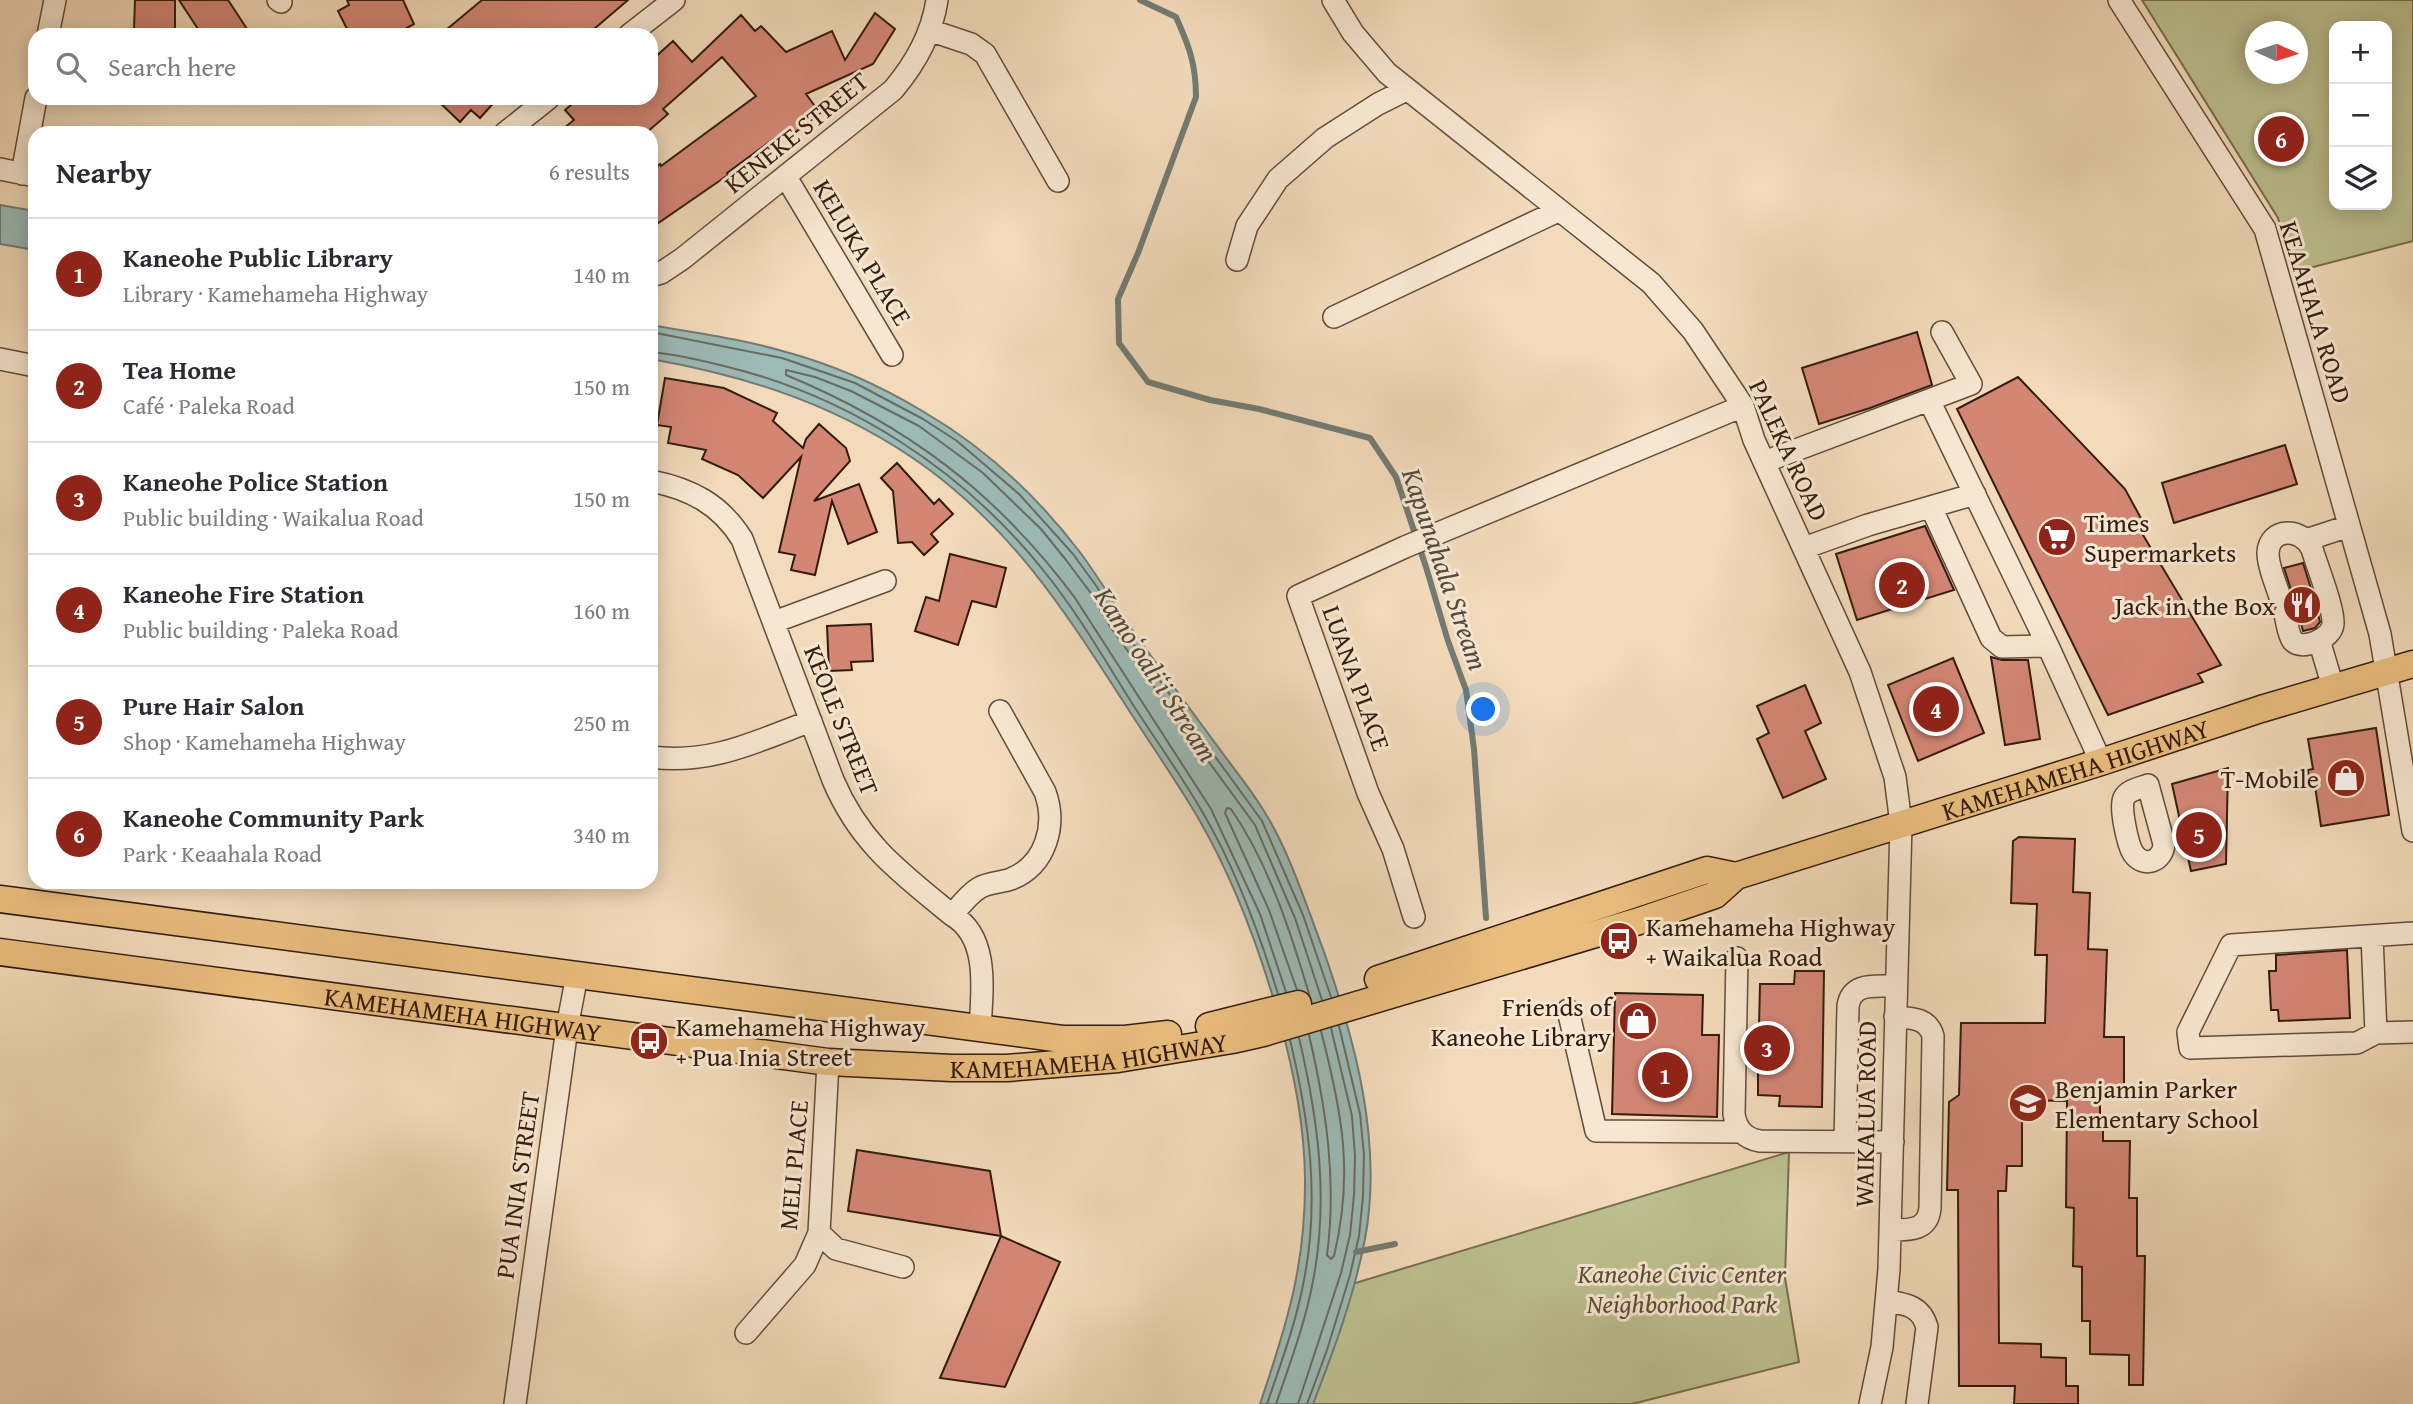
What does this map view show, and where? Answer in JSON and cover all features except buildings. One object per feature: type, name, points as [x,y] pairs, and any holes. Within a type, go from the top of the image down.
[{"type":"main road","name":"KAMEHAMEHA HIGHWAY","points":[[0,952],[828,1062],[969,1068],[1063,1065],[1118,1059],[1173,1052],[1350,997],[1639,921],[1715,895],[1736,876],[2413,664]]},
{"type":"main road","name":"KAMEHAMEHA HIGHWAY","points":[[0,899],[1062,1039],[1125,1040],[1264,1023]]},
{"type":"main road","points":[[969,1068],[980,1028]]},
{"type":"street","points":[[49,28],[55,0]]},
{"type":"street","points":[[638,28],[674,0]]},
{"type":"street","name":"KENEKE STREET","points":[[658,272],[682,259],[893,90],[916,60],[929,30],[937,0]]},
{"type":"street","name":"PALEKA ROAD","points":[[1333,0],[1353,33],[1370,54],[1406,90],[1651,283],[1693,331],[1743,406],[1754,440],[1843,632],[1868,694],[1895,777],[1901,824]]},
{"type":"street","name":"KEAAHALA ROAD","points":[[2119,0],[2265,229],[2380,634],[2413,831]]},
{"type":"street","points":[[929,30],[971,44],[985,54],[1058,181]]},
{"type":"street","points":[[1237,260],[1247,226],[1278,179],[1325,138],[1378,104],[1406,90]]},
{"type":"street","points":[[33,126],[35,105]]},
{"type":"street","points":[[514,126],[540,105]]},
{"type":"street","points":[[0,169],[28,175]]},
{"type":"street","name":"KELUKA PLACE","points":[[786,177],[892,355]]},
{"type":"street","points":[[1334,317],[1558,211]]},
{"type":"street","points":[[1764,462],[1971,384],[1942,332]]},
{"type":"street","points":[[0,359],[28,365]]},
{"type":"street","points":[[1929,400],[2101,762]]},
{"type":"street","name":"LUANA PLACE","points":[[1414,917],[1394,849],[1368,793],[1298,596],[1405,548],[1743,406]]},
{"type":"street","name":"KEOLE STREET","points":[[658,483],[700,496],[724,515],[742,539],[841,798],[861,831],[882,856],[963,922],[978,951],[982,977],[980,1028]]},
{"type":"street","points":[[1804,548],[1868,525],[1975,494]]},
{"type":"street","points":[[1931,507],[1991,638],[2002,648],[2048,646]]},
{"type":"street","points":[[2306,540],[2349,526]]},
{"type":"street","points":[[2285,533],[2298,534],[2306,540],[2312,549],[2333,622],[2330,634],[2302,645],[2294,642],[2268,555],[2273,541],[2285,533]]},
{"type":"street","points":[[774,622],[885,581]]},
{"type":"street","points":[[2319,640],[2333,687]]},
{"type":"street","points":[[952,915],[977,889],[1015,877],[1034,863],[1041,854],[1050,830],[1049,804],[1045,792],[1000,711]]},
{"type":"street","points":[[658,758],[684,760],[714,756],[811,721]]},
{"type":"street","points":[[2137,749],[2148,785]]},
{"type":"street","name":"WAIKALUA ROAD","points":[[1870,1404],[1882,1348],[1887,1301],[1901,824]]},
{"type":"street","points":[[2413,933],[2231,945],[2188,1032],[2190,1048],[2357,1042],[2376,1033],[2413,1032]]},
{"type":"street","points":[[2367,937],[2376,1033]]},
{"type":"street","points":[[1737,958],[1734,1114],[1741,1132]]},
{"type":"street","name":"PUA INIA STREET","points":[[515,1404],[567,1028],[577,975]]},
{"type":"street","points":[[1845,1142],[1849,1001],[1853,992],[1859,988],[1896,986]]},
{"type":"street","points":[[1569,1010],[1596,1131],[1741,1132],[1760,1141],[1893,1142]]},
{"type":"street","points":[[1890,1230],[1918,1228],[1926,1222],[1930,1208],[1933,1037],[1929,1026],[1920,1020],[1895,1017]]},
{"type":"street","name":"MELI PLACE","points":[[746,1333],[805,1265],[819,1233],[828,1062]]},
{"type":"street","points":[[819,1233],[836,1249],[903,1266]]},
{"type":"street","points":[[1887,1301],[1912,1307],[1922,1315],[1927,1327],[1917,1404]]},
{"type":"green space","points":[[2142,0],[2413,0],[2413,241],[2294,272],[2278,218]]},
{"type":"green space","name":"Kaneohe Civic Center Neighborhood Park","points":[[1789,1152],[1785,1278],[1799,1362],[1632,1404],[1311,1404],[1342,1287]]},
{"type":"water","points":[[0,205],[28,210],[28,249],[0,244]]},
{"type":"water","name":"Kamoʻoaliʻi Stream","points":[[658,326],[753,343],[804,357],[891,393],[968,441],[1027,492],[1063,531],[1262,808],[1291,864],[1335,984],[1355,1055],[1368,1129],[1371,1166],[1365,1239],[1349,1302],[1313,1404],[1260,1404],[1279,1347],[1298,1266],[1305,1178],[1302,1135],[1285,1040],[1255,943],[1217,854],[1188,801],[1059,605],[1013,547],[959,493],[895,447],[829,411],[761,385],[658,360]]},
{"type":"waterway","name":"Kapunahala Stream","points":[[1140,0],[1176,17],[1191,56],[1196,97],[1118,299],[1119,343],[1148,382],[1210,400],[1259,409],[1370,438],[1396,477],[1466,690],[1474,749],[1486,918]]},
{"type":"waterway","name":"Kapunahala Stream","points":[[1356,1252],[1395,1244]]},
{"type":"place","name":"Kaneohe Community Park","points":[[2281,139]]},
{"type":"place","name":"Times Supermarkets","points":[[2057,537]]},
{"type":"place","name":"Tea Home","points":[[1902,585]]},
{"type":"place","name":"Jack in the Box","points":[[2302,605]]},
{"type":"place","name":"Kaneohe Fire Station","points":[[1936,709]]},
{"type":"place","name":"T-Mobile","points":[[2346,778]]},
{"type":"place","name":"Pure Hair Salon","points":[[2199,835]]},
{"type":"place","name":"Kamehameha Highway + Waikalua Road","points":[[1619,941]]},
{"type":"place","name":"Friends of Kaneohe Library","points":[[1638,1021]]},
{"type":"place","name":"Kamehameha Highway + Pua Inia Street","points":[[649,1041]]},
{"type":"place","name":"Kaneohe Police Station","points":[[1767,1048]]},
{"type":"place","name":"Kaneohe Public Library","points":[[1665,1075]]},
{"type":"place","name":"Benjamin Parker Elementary School","points":[[2028,1103]]}]
